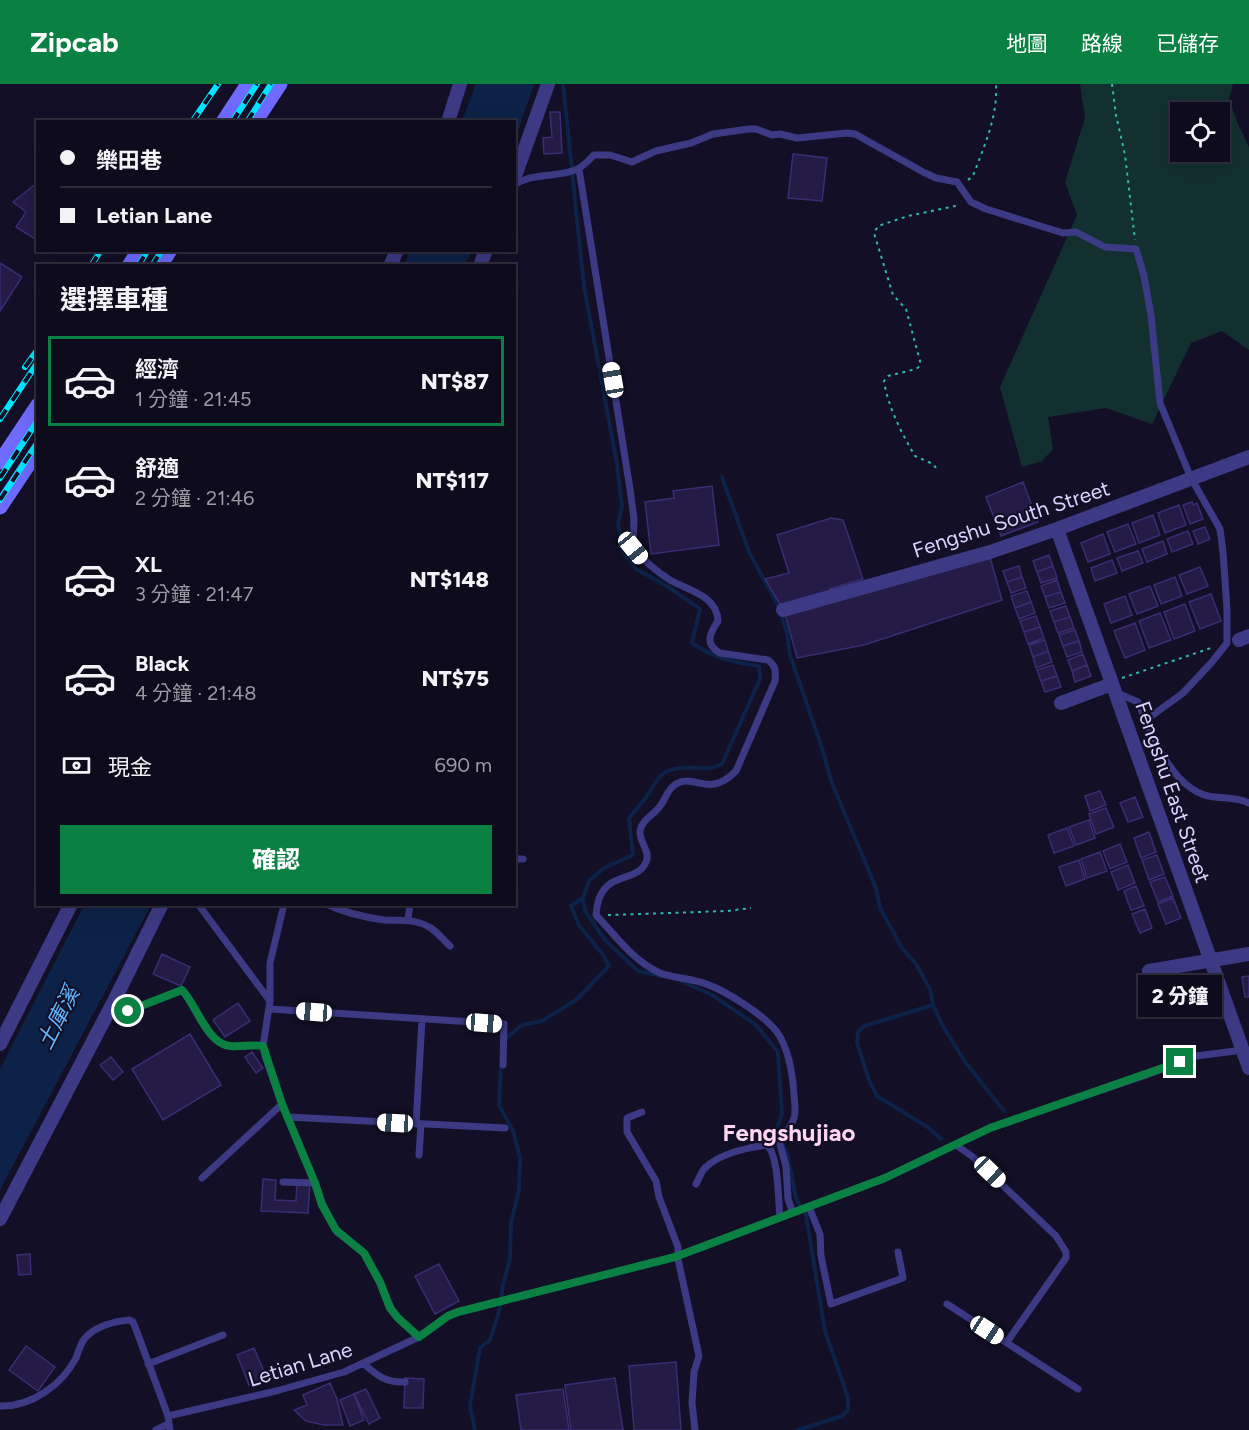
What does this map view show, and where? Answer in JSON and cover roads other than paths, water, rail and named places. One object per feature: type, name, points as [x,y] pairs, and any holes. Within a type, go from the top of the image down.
[{"type":"main road","points":[[224,120],[248,84]]},
{"type":"main road","points":[[256,120],[280,84]]},
{"type":"main road","points":[[0,462],[36,408]]},
{"type":"main road","points":[[0,507],[36,453]]},
{"type":"street","points":[[449,120],[460,84]]},
{"type":"street","points":[[516,173],[548,84]]},
{"type":"street","name":"Fengshu South Street","points":[[783,610],[990,552],[1249,457]]},
{"type":"street","name":"Fengshu East Street","points":[[1057,529],[1210,961],[1246,1050],[1249,1068]]},
{"type":"street","points":[[1061,703],[1114,688]]},
{"type":"street","points":[[0,1044],[70,906]]},
{"type":"street","points":[[0,1219],[161,906]]},
{"type":"street","points":[[1149,971],[1249,954]]},
{"type":"lane","points":[[516,184],[524,178],[579,169],[594,155],[610,155],[632,162],[656,151],[691,143],[713,134],[756,129],[772,135],[807,138],[847,133],[855,134],[936,178],[957,182],[971,202],[1003,215],[1063,233],[1076,232],[1105,247],[1136,249],[1144,276],[1151,315],[1160,403],[1191,478],[1220,529],[1227,609],[1241,641],[1212,662],[1183,693],[1146,720]]},
{"type":"lane","points":[[579,169],[630,489],[634,519],[633,548],[643,560],[662,574],[699,593],[715,608],[718,621],[709,637],[709,642],[714,649],[720,653],[768,660],[776,671],[775,681],[736,771],[717,784],[683,782],[668,791],[659,807],[641,829],[640,834],[647,852],[645,864],[641,869],[607,885],[597,902],[596,915],[632,955],[643,963],[661,973],[702,982],[731,995],[770,1023],[779,1035],[789,1058],[796,1110],[794,1123],[779,1142],[786,1166],[786,1190],[793,1213]]},
{"type":"lane","points":[[1114,688],[1138,702],[1155,744],[1170,766],[1189,786],[1208,796],[1239,798],[1249,803]]},
{"type":"lane","points":[[516,859],[523,859]]},
{"type":"lane","points":[[199,906],[270,1005],[504,1024],[504,1065]]},
{"type":"lane","points":[[284,906],[270,963],[270,1005],[263,1046],[282,1104],[322,1205],[336,1230],[364,1253],[380,1282],[390,1308],[419,1337]]},
{"type":"lane","points":[[330,906],[346,914],[363,917],[387,920],[408,919],[430,927],[450,946]]},
{"type":"lane","points":[[408,919],[410,906]]},
{"type":"lane","points":[[113,1003],[128,1011],[182,990],[206,1027],[219,1042],[227,1047],[263,1046]]},
{"type":"lane","points":[[419,1155],[422,1019]]},
{"type":"lane","name":"Letian Lane","points":[[168,1416],[276,1391],[344,1372],[419,1337],[448,1316],[458,1312],[678,1255],[885,1178],[990,1128],[1196,1056],[1246,1050]]},
{"type":"lane","points":[[202,1178],[282,1104]]},
{"type":"lane","points":[[642,1112],[627,1118],[627,1132],[656,1181],[659,1197],[678,1247],[699,1356],[694,1372],[692,1403],[695,1430]]},
{"type":"lane","points":[[288,1117],[505,1128]]},
{"type":"lane","points":[[956,1144],[973,1157],[1056,1236],[1066,1252],[1066,1258],[1007,1342]]},
{"type":"lane","points":[[696,1184],[704,1169],[713,1162],[748,1148],[767,1145],[772,1150],[775,1164],[780,1218]]},
{"type":"lane","points":[[282,1182],[315,1183]]},
{"type":"lane","points":[[809,1207],[820,1234],[821,1256],[831,1304],[903,1278],[898,1252]]},
{"type":"lane","points":[[947,1304],[1078,1389]]},
{"type":"lane","points":[[0,1406],[20,1405],[58,1383],[88,1334],[103,1326],[129,1320],[133,1322],[168,1416],[169,1427],[156,1430]]},
{"type":"lane","points":[[148,1364],[224,1335]]},
{"type":"lane","points":[[363,1362],[380,1378],[394,1383],[405,1382]]},
{"type":"water","points":[[476,84],[534,84],[516,137],[516,120],[462,120]]},
{"type":"water","points":[[410,252],[472,252],[466,264],[404,264]]},
{"type":"water","name":"土庫溪","points":[[83,906],[150,906],[0,1190],[0,1069]]},
{"type":"waterway","points":[[563,84],[584,286],[617,464],[622,507],[618,523],[623,553],[636,569],[667,586],[700,609],[692,643],[724,659],[759,666],[760,679],[722,764],[706,768],[673,769],[663,774],[629,818],[633,855],[604,868],[589,881],[583,898],[585,911],[606,941],[638,971],[662,976]]},
{"type":"waterway","points":[[722,477],[749,552],[779,607],[787,633],[790,655],[832,783],[876,888],[880,908],[902,948],[916,964],[930,989],[933,1005],[944,1028],[966,1063],[1004,1111]]},
{"type":"waterway","points":[[505,1039],[522,1025],[542,1021],[576,1000],[609,966],[579,925],[571,906],[583,898]]},
{"type":"waterway","points":[[681,981],[712,995],[755,1024],[778,1052],[782,1113],[776,1132],[787,1153],[796,1198],[806,1215],[825,1331],[848,1397],[848,1410],[842,1416],[798,1430]]},
{"type":"waterway","points":[[933,1005],[864,1026],[858,1032],[857,1043],[869,1080],[877,1096],[929,1128],[941,1139]]},
{"type":"waterway","points":[[475,1430],[470,1406],[480,1348],[490,1340],[499,1312],[510,1259],[511,1223],[519,1190],[520,1158],[513,1131],[499,1105],[501,1065]]},
{"type":"railway","points":[[193,120],[218,84]]},
{"type":"railway","points":[[233,120],[257,84]]},
{"type":"railway","points":[[248,120],[271,84]]},
{"type":"railway","points":[[92,264],[100,252]]},
{"type":"railway","points":[[139,264],[147,252]]},
{"type":"railway","points":[[153,264],[161,252]]},
{"type":"railway","points":[[25,367],[36,352]]},
{"type":"railway","points":[[0,419],[36,365]]},
{"type":"railway","points":[[0,478],[36,423]]},
{"type":"railway","points":[[0,500],[36,445]]},
{"type":"district","name":"Fengshujiao","points":[[789,1132]]}]
